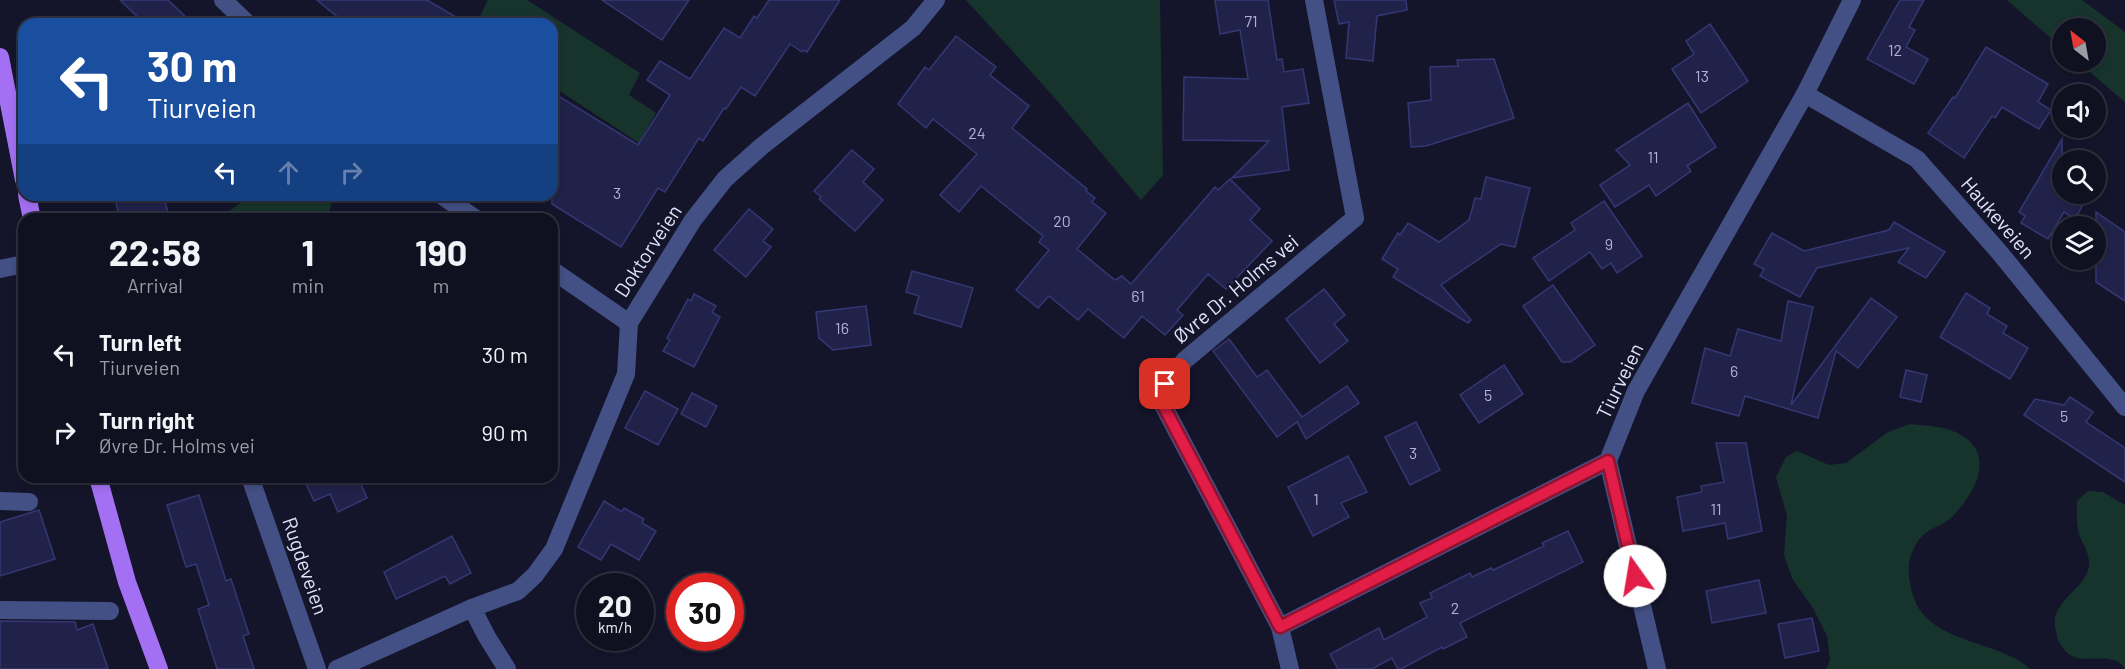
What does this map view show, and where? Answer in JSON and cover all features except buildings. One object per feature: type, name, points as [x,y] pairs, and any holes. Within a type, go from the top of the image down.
[{"type":"main road","points":[[0,57],[18,149]]},
{"type":"main road","points":[[100,483],[127,582],[159,669]]},
{"type":"street","points":[[224,0],[242,18]]},
{"type":"street","name":"Doktorveien","points":[[337,669],[472,608],[518,591],[535,575],[554,549],[626,374],[629,323],[693,220],[725,178],[762,146],[913,28],[936,0]]},
{"type":"street","name":"Øvre Dr. Holms vei","points":[[1290,669],[1280,627],[1163,405],[1165,384],[1185,360],[1355,218],[1314,0]]},
{"type":"street","name":"Tiurveien","points":[[1608,461],[1636,391],[1805,94],[1852,0]]},
{"type":"street","name":"Haukeveien","points":[[1805,94],[1917,159],[2000,253],[2125,407]]},
{"type":"street","points":[[450,201],[467,213]]},
{"type":"street","points":[[0,269],[18,265]]},
{"type":"street","points":[[558,274],[629,323]]},
{"type":"street","points":[[1280,627],[1608,461],[1657,669]]},
{"type":"street","name":"Rugdeveien","points":[[252,483],[317,669]]},
{"type":"street","points":[[0,501],[29,502]]},
{"type":"street","points":[[472,608],[507,669]]},
{"type":"street","points":[[0,610],[110,611]]},
{"type":"green space","points":[[488,0],[527,0],[555,18],[479,18]]},
{"type":"green space","points":[[966,0],[1160,0],[1163,175],[1141,200],[1054,97]]},
{"type":"green space","points":[[2007,0],[2082,0],[2125,32],[2125,102],[2090,72],[2106,72],[2106,18],[2052,18],[2052,39]]},
{"type":"green space","points":[[558,20],[640,73],[629,95],[656,113],[639,143],[558,90]]},
{"type":"green space","points":[[243,201],[332,201],[329,213],[227,213]]},
{"type":"green space","points":[[1910,424],[1944,428],[1963,436],[1973,445],[1980,465],[1973,488],[1960,508],[1947,521],[1923,535],[1911,554],[1909,574],[1915,601],[1924,615],[1936,626],[2002,653],[2030,669],[1826,669],[1830,660],[1827,636],[1813,608],[1793,580],[1784,555],[1787,516],[1776,477],[1786,457],[1797,451],[1829,465],[1846,463],[1888,432]]},
{"type":"green space","points":[[2088,491],[2103,492],[2125,505],[2125,669],[2114,660],[2084,659],[2070,655],[2059,641],[2055,627],[2058,610],[2084,579],[2089,564],[2086,548],[2077,526],[2077,501]]},
{"type":"route","points":[[1165,384],[1163,405],[1280,627],[1608,461],[1635,576]]}]
